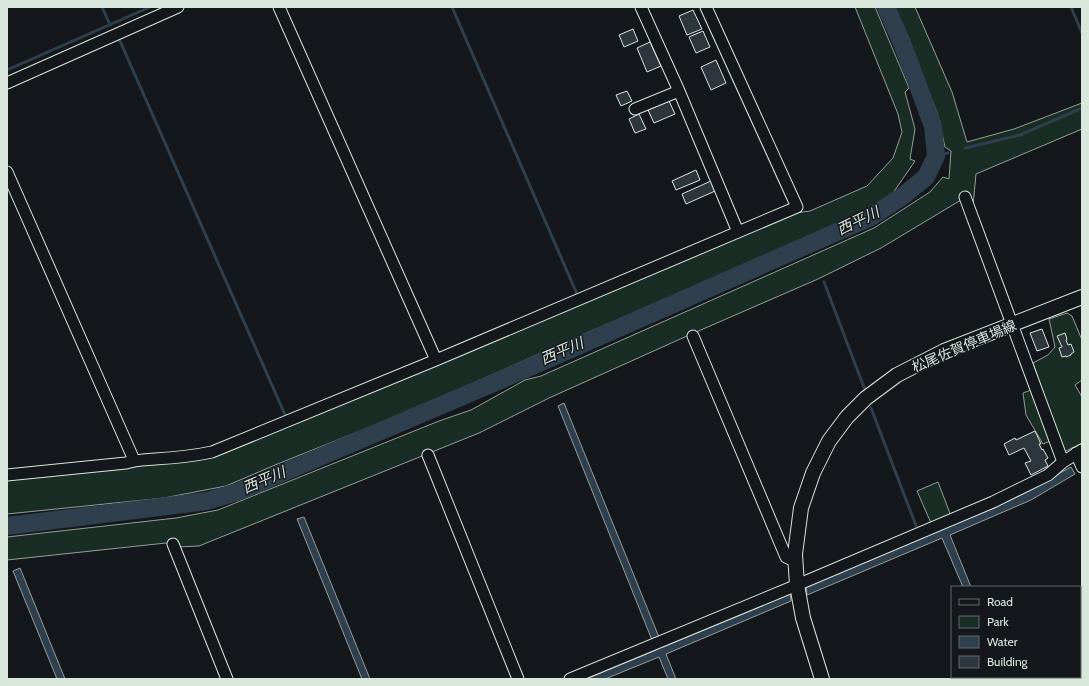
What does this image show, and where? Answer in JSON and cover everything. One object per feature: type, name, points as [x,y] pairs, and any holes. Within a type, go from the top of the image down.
[{"type":"main road","name":"松尾佐賀停車場線","points":[[822,679],[803,618],[797,585],[795,554],[801,508],[813,473],[829,441],[866,398],[896,375],[944,351],[1082,297]]},
{"type":"street","points":[[7,83],[178,7]]},
{"type":"street","points":[[278,7],[436,360]]},
{"type":"street","points":[[641,7],[679,91],[738,232]]},
{"type":"street","points":[[7,475],[126,463],[134,460],[176,457],[212,452],[436,360],[798,207],[706,7]]},
{"type":"street","points":[[635,109],[679,91]]},
{"type":"street","points":[[7,172],[134,460]]},
{"type":"street","points":[[965,197],[1063,462]]},
{"type":"street","points":[[693,336],[786,557],[796,562]]},
{"type":"street","points":[[570,679],[994,502],[1048,475],[1063,462],[1079,452],[1082,467]]},
{"type":"street","points":[[428,455],[518,679]]},
{"type":"street","points":[[173,544],[227,679]]},
{"type":"green space","points":[[855,7],[875,7],[909,88],[905,92],[915,129],[910,159],[915,161],[893,193],[865,211],[410,411],[226,486],[164,498],[7,514],[7,480],[205,458],[795,213],[810,211],[867,186],[893,158],[902,132],[898,114]]},
{"type":"green space","points":[[893,7],[915,7],[952,92],[967,142],[1014,129],[1082,103],[1082,129],[976,174],[973,206],[961,200],[881,248],[818,279],[549,398],[479,433],[199,546],[178,547],[166,543],[7,560],[7,537],[176,518],[218,510],[439,421],[471,410],[525,380],[541,376],[874,228],[930,192],[943,177],[949,179],[951,151],[945,147],[937,112]]},
{"type":"green space","points":[[1067,313],[1072,316],[1082,340],[1082,380],[1075,385],[1082,397],[1082,443],[1064,452],[1033,363],[1048,355],[1055,347],[1049,319]]},
{"type":"green space","points":[[1031,390],[1050,441],[1043,444],[1026,415],[1023,393]]},
{"type":"green space","points":[[938,482],[951,516],[931,523],[917,491]]},
{"type":"water","points":[[564,403],[663,647],[790,594],[791,601],[666,654],[676,679],[668,679],[659,657],[605,679],[586,679],[656,650],[558,406]]},
{"type":"water","points":[[1071,467],[1075,474],[1031,500],[950,535],[971,586],[963,586],[942,538],[807,595],[806,585],[997,507]]},
{"type":"water","points":[[304,517],[370,679],[362,679],[297,519]]},
{"type":"water","points":[[20,568],[65,679],[57,679],[13,571]]},
{"type":"building","points":[[693,10],[702,29],[687,35],[679,16]]},
{"type":"building","points":[[633,29],[638,41],[624,47],[619,35]]},
{"type":"building","points":[[703,31],[710,47],[696,53],[689,37]]},
{"type":"building","points":[[650,42],[661,66],[647,72],[637,48]]},
{"type":"building","points":[[716,60],[726,83],[711,90],[701,67]]},
{"type":"building","points":[[627,91],[632,101],[621,106],[616,95]]},
{"type":"building","points":[[669,101],[675,114],[654,123],[648,110]]},
{"type":"building","points":[[639,114],[646,129],[635,133],[629,119]]},
{"type":"building","points":[[696,170],[700,180],[676,190],[672,181]]},
{"type":"building","points":[[711,181],[715,191],[686,204],[682,194]]},
{"type":"building","points":[[1042,329],[1049,347],[1037,351],[1030,333]]},
{"type":"building","points":[[1065,333],[1068,345],[1071,344],[1074,352],[1071,355],[1062,357],[1059,348],[1062,347],[1057,336]]},
{"type":"building","points":[[1035,431],[1041,444],[1039,444],[1048,458],[1045,460],[1048,466],[1031,475],[1025,463],[1031,461],[1024,448],[1009,455],[1004,444],[1015,438],[1016,440]]},
{"type":"waterway","points":[[102,7],[110,25]]},
{"type":"waterway","points":[[7,70],[150,7]]},
{"type":"waterway","points":[[452,7],[577,294]]},
{"type":"waterway","points":[[700,7],[787,198]]},
{"type":"waterway","name":"西平川","points":[[7,526],[207,501],[240,491],[496,382],[871,217],[903,196],[926,177],[936,156],[933,126],[902,43],[886,7]]},
{"type":"waterway","points":[[1071,7],[1082,33]]},
{"type":"waterway","points":[[120,41],[286,417]]},
{"type":"waterway","points":[[965,148],[1020,135],[1082,108]]},
{"type":"waterway","points":[[936,156],[948,153]]},
{"type":"waterway","points":[[824,282],[865,390]]},
{"type":"waterway","points":[[871,408],[918,531]]}]
